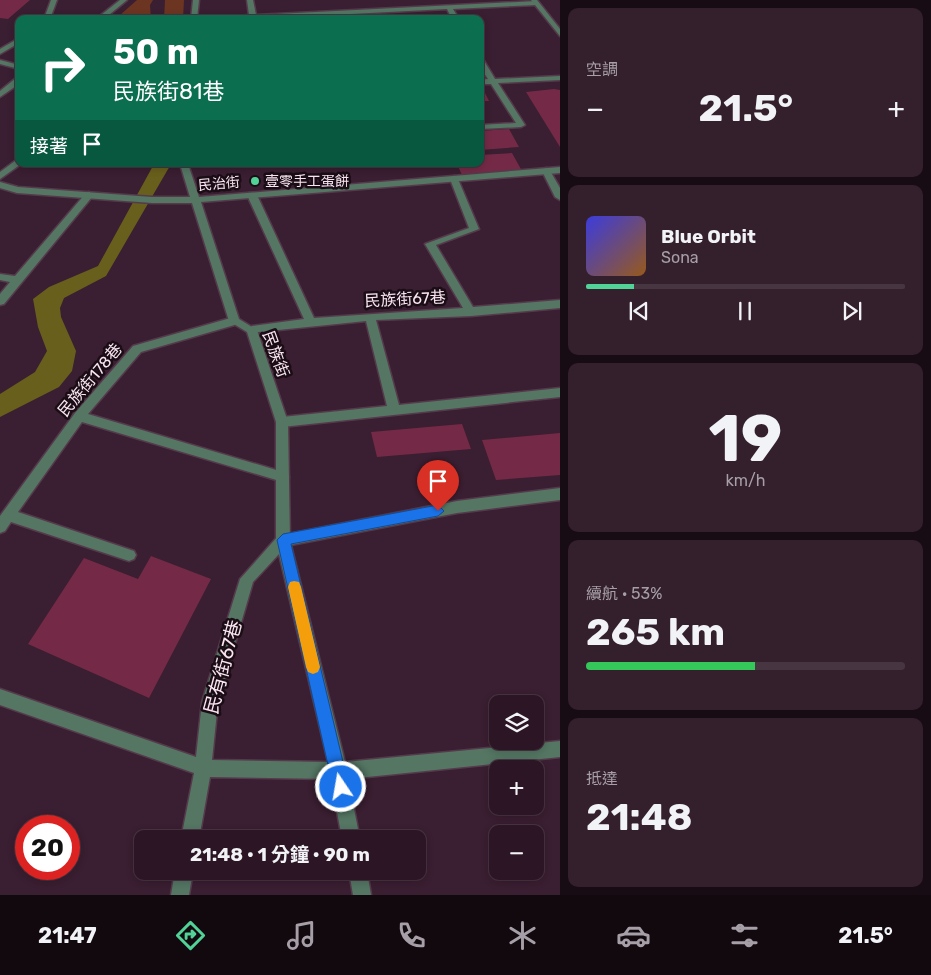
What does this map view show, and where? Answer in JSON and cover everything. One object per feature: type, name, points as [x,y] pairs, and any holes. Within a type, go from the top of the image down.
[{"type":"street","points":[[48,15],[54,0]]},
{"type":"street","points":[[104,15],[124,0]]},
{"type":"street","points":[[194,15],[196,0]]},
{"type":"street","points":[[250,0],[253,15]]},
{"type":"street","points":[[275,15],[535,2],[560,34]]},
{"type":"street","points":[[449,7],[454,15]]},
{"type":"street","points":[[0,52],[15,43]]},
{"type":"street","points":[[0,62],[15,66]]},
{"type":"street","points":[[484,67],[521,125],[484,127]]},
{"type":"street","points":[[484,82],[560,78]]},
{"type":"street","points":[[0,95],[15,83]]},
{"type":"street","points":[[0,176],[15,164]]},
{"type":"street","points":[[185,167],[234,321]]},
{"type":"street","name":"民治街","points":[[0,185],[16,190],[194,200],[560,170]]},
{"type":"street","points":[[546,171],[560,197]]},
{"type":"street","points":[[454,179],[474,229],[430,244],[471,312]]},
{"type":"street","points":[[0,301],[89,195]]},
{"type":"street","points":[[252,195],[310,321]]},
{"type":"street","points":[[0,277],[16,280]]},
{"type":"street","name":"民族街67巷","points":[[252,330],[310,321],[471,312],[560,304]]},
{"type":"street","points":[[370,317],[394,410]]},
{"type":"street","name":"民族街","points":[[234,321],[252,330],[282,422],[283,540],[338,770],[349,830]]},
{"type":"street","name":"民族街178巷","points":[[0,527],[79,416],[137,349],[234,321]]},
{"type":"street","points":[[282,422],[560,392]]},
{"type":"street","points":[[79,416],[283,477]]},
{"type":"street","points":[[283,540],[457,507],[560,494]]},
{"type":"street","points":[[9,515],[129,555]]},
{"type":"street","name":"民有街67巷","points":[[192,830],[203,768],[210,702],[248,579],[283,540]]},
{"type":"street","points":[[0,697],[203,768],[354,771],[560,749]]},
{"type":"street","points":[[180,895],[182,880]]},
{"type":"street","points":[[360,880],[362,895]]},
{"type":"shaded area","points":[[137,0],[153,0],[150,5],[151,15],[120,15]]},
{"type":"shaded area","points":[[165,0],[184,0],[183,15],[164,15]]},
{"type":"shaded area","points":[[152,167],[169,167],[106,276],[64,298],[60,308],[61,317],[76,351],[72,371],[59,387],[0,417],[0,394],[35,372],[47,351],[38,327],[33,299],[49,287],[98,266]]},
{"type":"building","points":[[0,0],[30,0],[8,19],[0,18]]},
{"type":"building","points":[[560,90],[560,147],[526,92]]},
{"type":"building","points":[[484,91],[489,101],[484,101]]},
{"type":"building","points":[[509,129],[519,147],[484,150],[484,131]]},
{"type":"building","points":[[512,153],[522,171],[462,175],[458,167],[484,167],[484,155]]},
{"type":"building","points":[[462,424],[471,449],[377,457],[371,432]]},
{"type":"building","points":[[560,433],[560,475],[496,480],[482,440]]},
{"type":"building","points":[[151,556],[211,579],[149,698],[28,644],[84,558],[138,579]]},
{"type":"slow traffic","points":[[294,587],[313,667]]},
{"type":"place","name":"壹零手工蛋餅","points":[[255,181]]},
{"type":"route","points":[[341,787],[283,540],[438,511]]}]
